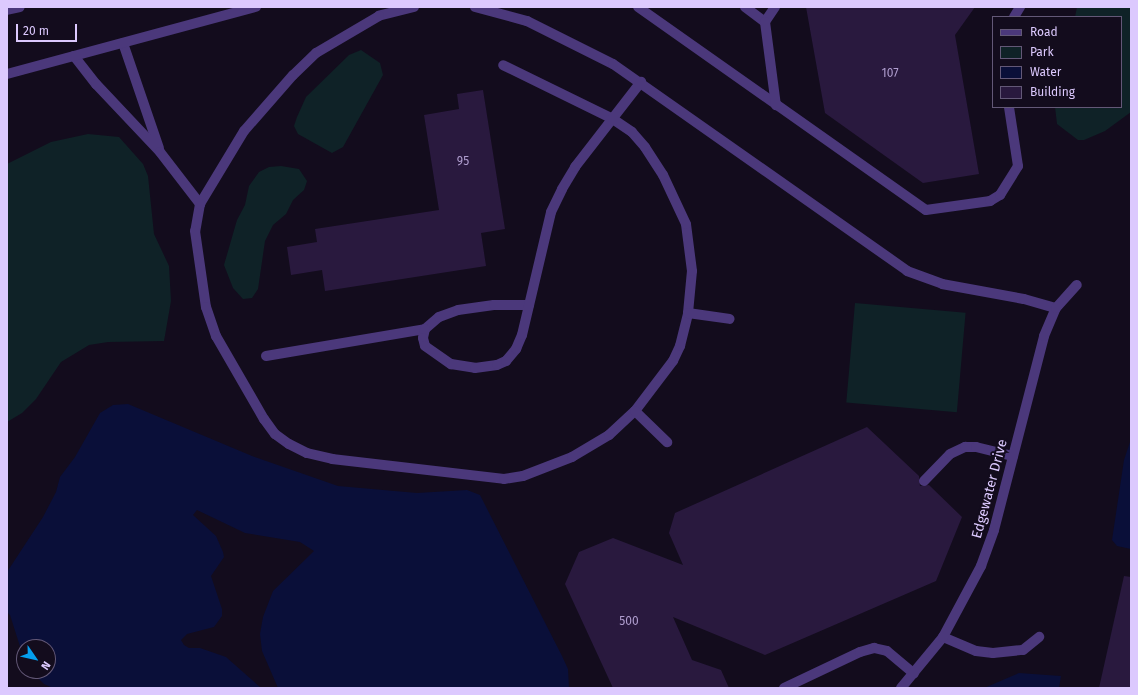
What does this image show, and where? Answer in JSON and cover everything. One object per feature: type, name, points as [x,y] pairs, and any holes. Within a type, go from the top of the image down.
[{"type":"street","points":[[7,10],[20,7]]},
{"type":"street","points":[[7,74],[256,7]]},
{"type":"street","points":[[414,7],[379,16],[316,53],[293,75],[244,131],[200,204],[195,231],[196,249],[206,307],[216,336],[269,426],[281,440],[298,449],[332,459],[504,479],[523,476],[572,457],[609,435],[635,411],[673,361],[680,346],[688,313],[692,271],[686,224],[655,161],[632,132],[612,118],[503,65]]},
{"type":"street","points":[[475,7],[527,21],[584,48],[641,82],[899,267],[942,284],[1024,298],[1056,308]]},
{"type":"street","points":[[638,7],[920,208],[932,211],[990,201],[1000,195],[1018,166],[1010,108]]},
{"type":"street","points":[[745,7],[765,22]]},
{"type":"street","points":[[775,7],[765,22],[776,105]]},
{"type":"street","points":[[1015,16],[1020,7]]},
{"type":"street","points":[[123,42],[160,152]]},
{"type":"street","points":[[74,56],[96,84],[160,152],[200,204]]},
{"type":"street","points":[[425,329],[423,338],[425,346],[441,359],[464,367],[497,365],[506,361],[516,349],[529,305],[551,212],[575,167],[641,82]]},
{"type":"street","name":"Edgewater Drive","points":[[902,688],[943,637],[972,585],[988,548],[1044,336],[1056,308],[1077,285]]},
{"type":"street","points":[[266,356],[425,329],[439,316],[458,310],[494,305],[529,305]]},
{"type":"street","points":[[688,313],[730,319]]},
{"type":"street","points":[[635,411],[667,442]]},
{"type":"street","points":[[924,481],[950,454],[965,448],[976,447],[1013,456]]},
{"type":"street","points":[[943,637],[976,651],[993,653],[1023,650],[1040,638]]},
{"type":"street","points":[[784,688],[860,652],[874,648],[887,651],[914,674]]},
{"type":"green space","points":[[1077,7],[1131,7],[1131,112],[1105,131],[1084,140],[1078,140],[1057,124],[1055,108],[1122,108],[1122,16],[1075,16]]},
{"type":"green space","points":[[361,50],[380,63],[383,75],[343,147],[332,153],[298,134],[294,126],[306,97],[349,55]]},
{"type":"green space","points":[[88,134],[119,137],[143,164],[148,176],[154,234],[169,266],[171,301],[164,341],[108,342],[89,345],[61,362],[36,399],[22,413],[7,422],[7,164],[51,142]]},
{"type":"green space","points":[[281,166],[299,169],[307,181],[304,190],[293,200],[286,214],[273,225],[265,241],[258,289],[252,298],[243,299],[233,288],[224,265],[237,220],[245,205],[249,186],[259,172],[269,167]]},
{"type":"green space","points":[[855,303],[966,313],[957,412],[846,403]]},
{"type":"water","points":[[128,404],[252,456],[338,486],[417,493],[467,490],[480,495],[568,669],[569,688],[278,688],[262,651],[260,634],[263,617],[273,591],[314,551],[300,542],[245,533],[197,510],[193,515],[216,536],[223,552],[224,557],[211,576],[222,609],[222,616],[214,627],[187,634],[181,640],[184,645],[189,648],[200,648],[226,657],[261,688],[53,688],[44,684],[39,679],[56,679],[56,639],[18,639],[10,615],[7,612],[7,572],[43,517],[56,492],[60,477],[75,457],[100,413],[113,405]]},
{"type":"water","points":[[1131,439],[1131,549],[1117,546],[1112,540],[1124,460]]},
{"type":"water","points":[[1019,673],[1061,676],[1059,688],[984,688]]},
{"type":"building","points":[[806,7],[975,7],[955,35],[979,174],[923,183],[825,113]]},
{"type":"building","points":[[483,90],[505,229],[481,233],[486,266],[325,291],[322,270],[291,275],[287,247],[317,242],[315,229],[439,210],[424,115],[459,109],[457,94]]},
{"type":"building","points":[[867,427],[919,476],[920,486],[929,485],[962,517],[936,581],[765,655],[673,617],[692,660],[721,670],[729,688],[613,688],[565,584],[579,552],[613,538],[683,565],[669,533],[675,513]]},
{"type":"building","points":[[1124,576],[1131,577],[1131,688],[1099,688]]}]
